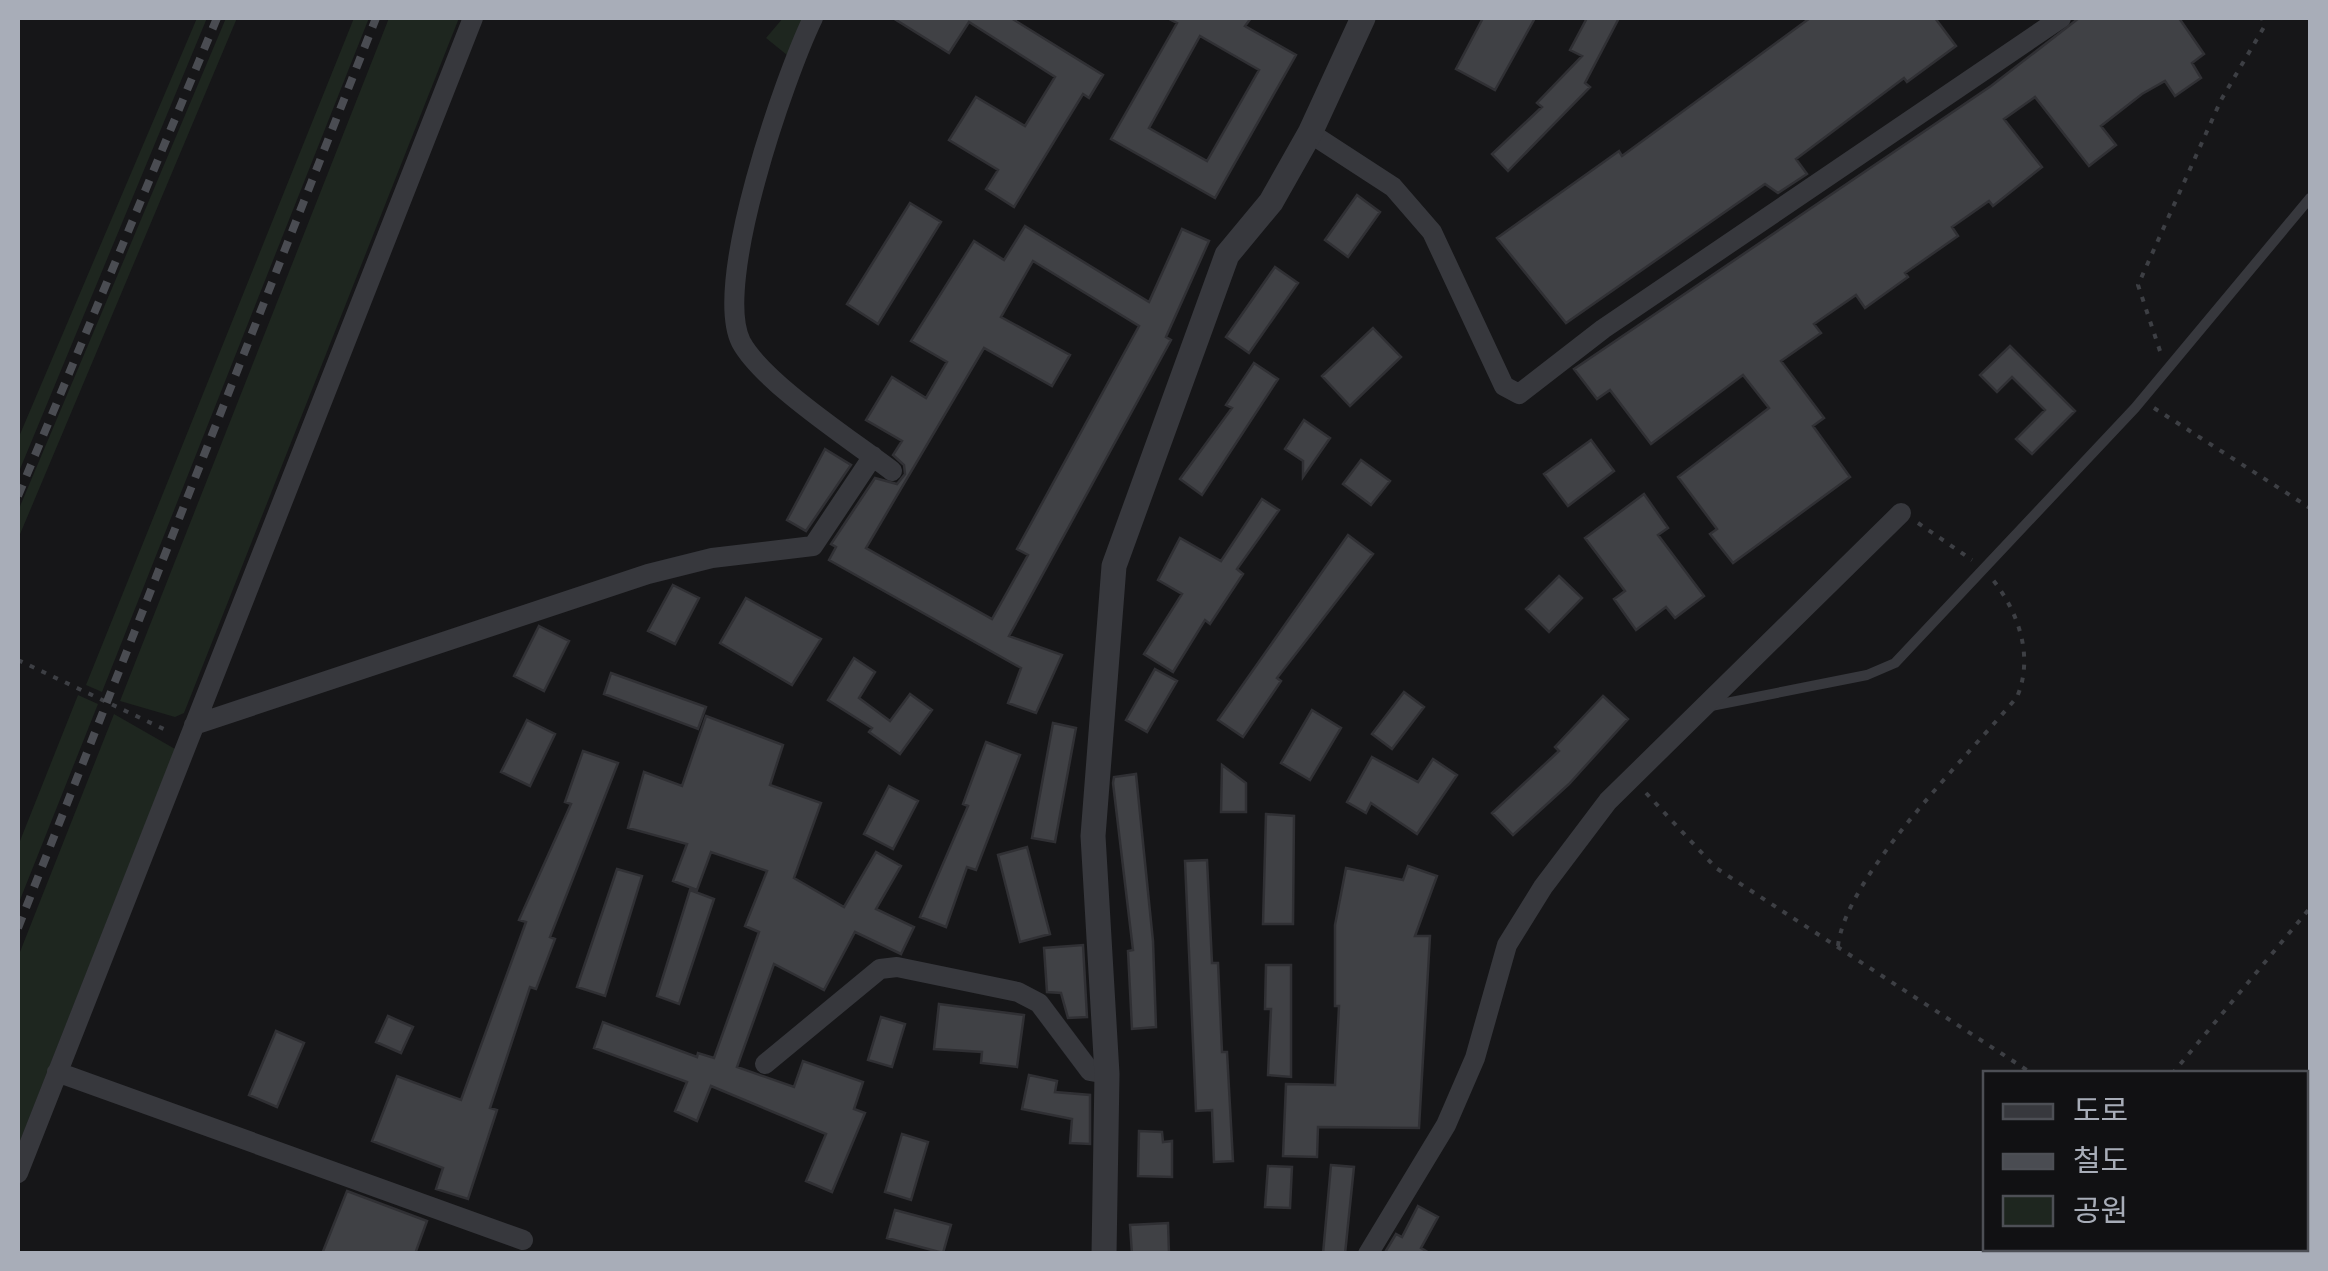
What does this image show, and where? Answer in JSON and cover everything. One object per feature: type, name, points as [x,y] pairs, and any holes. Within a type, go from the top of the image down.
[{"type":"street","points":[[18,1173],[473,18]]},
{"type":"street","points":[[813,18],[794,58],[768,140],[742,249],[734,298],[736,323],[741,342],[763,371],[892,471]]},
{"type":"street","points":[[1104,1254],[1108,1074],[1093,836],[1114,566],[1227,256],[1271,202],[1310,133],[1363,18]]},
{"type":"street","points":[[1310,133],[1394,187],[1432,232],[1504,386],[1519,394],[1603,329],[2061,18]]},
{"type":"street","points":[[191,733],[648,574],[712,558],[814,546],[873,456]]},
{"type":"street","points":[[1368,1254],[1446,1125],[1475,1058],[1507,945],[1543,887],[1608,801],[1901,513]]},
{"type":"street","points":[[765,1064],[880,969],[897,968],[1018,992],[1039,1004],[1090,1071],[1108,1074]]},
{"type":"street","points":[[57,1072],[523,1240]]},
{"type":"lane","points":[[1703,708],[1867,676],[1895,663],[2142,400],[2310,198]]},
{"type":"path","points":[[2159,380],[2159,336],[2138,285],[2221,100],[2264,27],[2262,18]]},
{"type":"path","points":[[2142,400],[2310,508]]},
{"type":"path","points":[[1838,946],[1840,924],[1863,883],[2018,698],[2025,678],[2025,654],[2014,613],[1986,570],[1901,513]]},
{"type":"path","points":[[18,660],[191,733]]},
{"type":"path","points":[[1632,777],[1716,868],[2028,1071]]},
{"type":"path","points":[[2174,1071],[2310,908]]},
{"type":"green space","points":[[197,18],[207,18],[18,474],[18,439]]},
{"type":"green space","points":[[226,18],[237,18],[18,539],[18,511]]},
{"type":"green space","points":[[354,18],[369,18],[102,692],[86,685]]},
{"type":"green space","points":[[389,18],[459,18],[184,713],[175,717],[120,701]]},
{"type":"green space","points":[[783,18],[803,18],[787,55],[766,38]]},
{"type":"green space","points":[[78,695],[98,704],[18,905],[18,846]]},
{"type":"green space","points":[[114,714],[175,749],[18,1146],[18,957]]},
{"type":"building","points":[[893,18],[1011,18],[1103,75],[1089,98],[1083,94],[1014,207],[986,189],[998,170],[949,140],[976,97],[1025,126],[1055,77],[969,22],[949,53]]},
{"type":"building","points":[[1167,18],[1251,18],[1245,26],[1296,55],[1215,198],[1111,139],[1177,23]],"holes":[[[1200,36],[1259,70],[1207,161],[1149,128]]]},
{"type":"building","points":[[1483,18],[1535,18],[1495,90],[1456,69]]},
{"type":"building","points":[[1587,18],[1619,18],[1585,83],[1590,87],[1508,171],[1492,154],[1542,107],[1537,103],[1582,56],[1570,50]]},
{"type":"building","points":[[1810,18],[1935,18],[1956,46],[1907,82],[1904,78],[1796,159],[1807,174],[1778,193],[1765,184],[1566,323],[1497,238],[1619,151],[1622,156]]},
{"type":"building","points":[[2079,18],[2179,18],[2204,54],[2192,63],[2201,78],[2175,96],[2165,81],[2101,126],[2116,145],[2089,166],[2035,97],[2004,119],[2042,167],[1993,206],[1989,201],[1952,227],[1958,236],[1905,273],[1908,277],[1865,308],[1856,295],[1814,324],[1821,333],[1781,361],[1824,418],[1813,426],[1850,477],[1733,563],[1710,534],[1717,529],[1678,477],[1769,408],[1743,375],[1651,444],[1610,390],[1597,399],[1574,369],[1991,86]]},
{"type":"building","points":[[1357,195],[1380,212],[1348,257],[1325,240]]},
{"type":"building","points":[[910,203],[941,222],[878,324],[847,304]]},
{"type":"building","points":[[1025,226],[1149,302],[1182,229],[1209,241],[1166,337],[1171,340],[1009,636],[1062,655],[1036,713],[1008,703],[1021,668],[829,560],[836,547],[831,544],[875,478],[897,484],[905,474],[904,465],[893,455],[902,441],[866,420],[892,377],[926,398],[947,362],[911,341],[974,241],[1004,260]],"holes":[[[1033,261],[1139,326],[1017,549],[1028,555],[992,619],[866,548],[984,348],[1052,386],[1070,355],[1001,317]]]},
{"type":"building","points":[[1275,267],[1298,283],[1249,353],[1226,337]]},
{"type":"building","points":[[1373,328],[1401,357],[1350,406],[1322,376]]},
{"type":"building","points":[[2010,346],[2075,411],[2032,454],[2016,439],[2045,410],[2012,377],[1997,392],[1980,375]]},
{"type":"building","points":[[1254,363],[1278,379],[1202,495],[1180,479],[1232,408],[1226,405]]},
{"type":"building","points":[[1304,420],[1330,438],[1303,477],[1303,461],[1285,449]]},
{"type":"building","points":[[1591,440],[1614,471],[1568,506],[1544,474]]},
{"type":"building","points":[[825,449],[851,465],[806,531],[787,520]]},
{"type":"building","points":[[1361,460],[1390,481],[1371,505],[1343,484]]},
{"type":"building","points":[[1644,494],[1668,528],[1658,535],[1704,596],[1675,618],[1666,607],[1636,630],[1614,599],[1625,591],[1585,538]]},
{"type":"building","points":[[1262,499],[1279,510],[1237,569],[1243,574],[1210,624],[1205,620],[1173,672],[1144,654],[1182,594],[1158,580],[1180,538],[1221,561]]},
{"type":"building","points":[[1348,535],[1373,554],[1277,678],[1281,681],[1243,737],[1218,720]]},
{"type":"building","points":[[1559,576],[1582,598],[1549,632],[1526,609]]},
{"type":"building","points":[[673,585],[699,598],[675,644],[648,631]]},
{"type":"building","points":[[746,598],[821,639],[792,685],[720,643]]},
{"type":"building","points":[[539,626],[569,641],[544,691],[514,676]]},
{"type":"building","points":[[854,658],[875,672],[859,698],[890,721],[910,694],[932,710],[900,754],[869,732],[872,728],[828,700]]},
{"type":"building","points":[[1155,669],[1177,681],[1147,732],[1126,720]]},
{"type":"building","points":[[611,673],[706,707],[698,729],[604,694]]},
{"type":"building","points":[[1404,692],[1424,707],[1392,749],[1372,734]]},
{"type":"building","points":[[1603,696],[1628,719],[1569,784],[1513,835],[1492,813],[1559,751],[1555,747]]},
{"type":"building","points":[[1312,710],[1341,728],[1310,780],[1281,763]]},
{"type":"building","points":[[706,716],[783,745],[770,785],[821,803],[794,878],[844,907],[876,852],[901,866],[876,909],[914,927],[901,954],[855,932],[824,990],[774,964],[737,1067],[794,1087],[803,1061],[863,1082],[854,1109],[865,1113],[832,1192],[806,1181],[826,1134],[711,1086],[697,1121],[675,1111],[687,1082],[594,1048],[603,1022],[697,1057],[698,1053],[714,1058],[759,932],[745,926],[767,871],[711,852],[697,890],[673,881],[687,844],[628,828],[644,772],[682,786]]},
{"type":"building","points":[[527,720],[555,734],[530,786],[501,772]]},
{"type":"building","points":[[1053,723],[1076,728],[1055,842],[1032,838]]},
{"type":"building","points":[[986,742],[1020,755],[976,870],[967,867],[946,927],[920,917],[968,806],[963,804]]},
{"type":"building","points":[[583,751],[618,763],[550,937],[555,939],[536,989],[530,987],[490,1108],[497,1110],[468,1199],[436,1189],[443,1168],[372,1141],[397,1076],[461,1100],[526,922],[519,920],[571,804],[565,802]]},
{"type":"building","points":[[1372,757],[1418,782],[1433,759],[1457,775],[1417,834],[1371,803],[1366,813],[1347,802]]},
{"type":"building","points":[[1222,765],[1246,783],[1246,812],[1221,812]]},
{"type":"building","points":[[1136,774],[1153,941],[1156,1027],[1132,1029],[1128,951],[1133,950],[1113,783],[1114,777]]},
{"type":"building","points":[[889,786],[918,801],[893,849],[864,834]]},
{"type":"building","points":[[1266,814],[1294,816],[1293,924],[1263,924]]},
{"type":"building","points":[[1027,847],[1050,934],[1020,942],[998,855]]},
{"type":"building","points":[[1207,860],[1212,963],[1218,963],[1233,1161],[1214,1162],[1212,1110],[1196,1111],[1185,861]]},
{"type":"building","points":[[1408,866],[1437,876],[1415,936],[1430,936],[1419,1128],[1318,1127],[1317,1157],[1283,1156],[1286,1084],[1335,1085],[1339,1006],[1335,1006],[1335,925],[1346,868],[1403,880]]},
{"type":"building","points":[[617,869],[642,876],[605,996],[577,987]]},
{"type":"building","points":[[690,890],[714,899],[679,1004],[657,996]]},
{"type":"building","points":[[1083,945],[1087,1017],[1068,1018],[1061,993],[1047,992],[1044,948]]},
{"type":"building","points":[[1266,965],[1291,965],[1291,1077],[1268,1075],[1271,1009],[1265,1009]]},
{"type":"building","points":[[939,1004],[1024,1015],[1017,1067],[981,1063],[982,1052],[934,1049]]},
{"type":"building","points":[[388,1016],[413,1027],[401,1053],[376,1042]]},
{"type":"building","points":[[881,1017],[905,1024],[892,1067],[868,1060]]},
{"type":"building","points":[[276,1031],[304,1043],[277,1107],[249,1095]]},
{"type":"building","points":[[1029,1075],[1057,1081],[1055,1092],[1090,1095],[1090,1144],[1070,1143],[1072,1119],[1022,1109]]},
{"type":"building","points":[[1139,1131],[1162,1132],[1163,1142],[1172,1141],[1172,1177],[1138,1176]]},
{"type":"building","points":[[902,1134],[928,1142],[911,1200],[885,1192]]},
{"type":"building","points":[[1331,1165],[1354,1167],[1345,1254],[1323,1254]]},
{"type":"building","points":[[1268,1166],[1292,1167],[1290,1208],[1265,1207]]},
{"type":"building","points":[[347,1191],[427,1221],[415,1254],[322,1254]]},
{"type":"building","points":[[1418,1206],[1438,1217],[1421,1248],[1431,1254],[1384,1254],[1396,1234],[1402,1237]]},
{"type":"building","points":[[895,1210],[951,1225],[943,1253],[887,1238]]},
{"type":"building","points":[[1168,1223],[1169,1254],[1132,1254],[1130,1225]]},
{"type":"railway","points":[[18,496],[217,18]]},
{"type":"railway","points":[[18,928],[376,18]]}]
